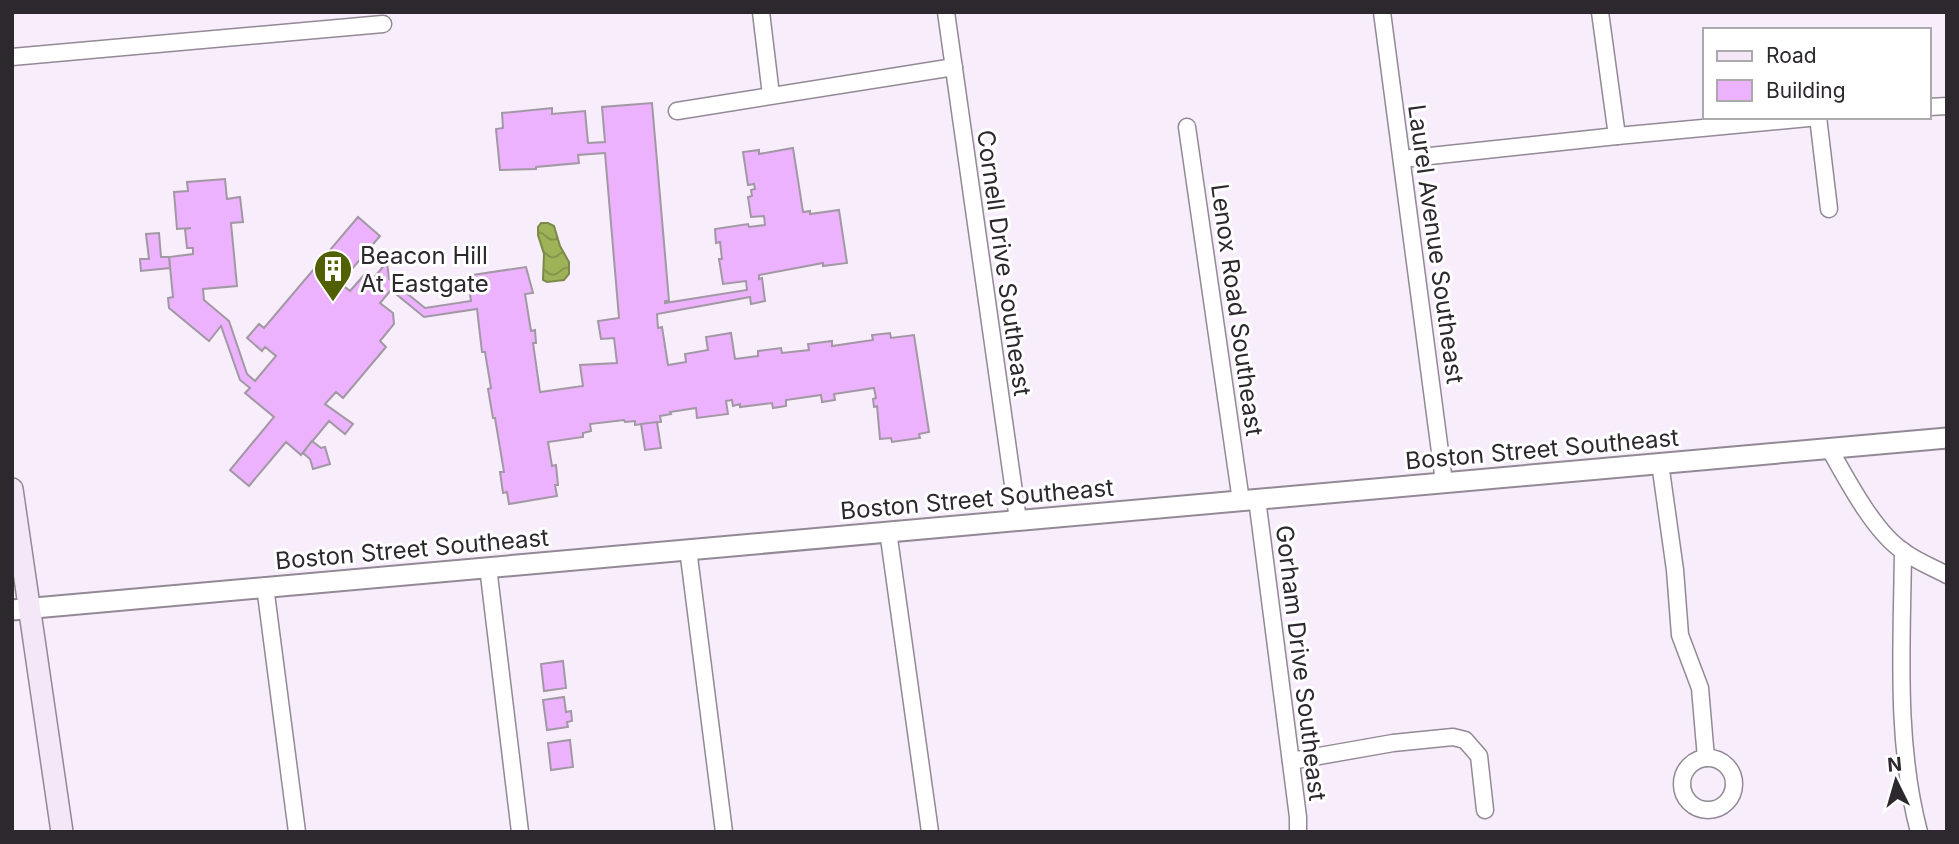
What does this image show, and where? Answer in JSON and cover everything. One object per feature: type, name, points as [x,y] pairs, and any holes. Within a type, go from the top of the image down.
[{"type":"main road","points":[[12,489],[21,609],[62,832]]},
{"type":"street","points":[[761,12],[771,95]]},
{"type":"street","name":"Cornell Drive Southeast","points":[[946,12],[1018,520]]},
{"type":"street","name":"Laurel Avenue Southeast","points":[[1382,12],[1444,482]]},
{"type":"street","points":[[1600,12],[1617,136]]},
{"type":"street","points":[[12,57],[383,24]]},
{"type":"street","points":[[677,111],[954,67]]},
{"type":"street","points":[[1402,159],[1798,119]]},
{"type":"street","points":[[1819,119],[1829,209]]},
{"type":"street","name":"Lenox Road Southeast","points":[[1187,127],[1249,500]]},
{"type":"street","name":"Boston Street Southeast","points":[[21,609],[1947,438]]},
{"type":"street","points":[[1829,448],[1854,492],[1889,540],[1903,551],[1947,575]]},
{"type":"street","points":[[1660,463],[1675,570],[1680,635],[1700,688],[1706,758]]},
{"type":"street","name":"Gorham Drive Southeast","points":[[1249,500],[1291,761],[1298,832]]},
{"type":"street","points":[[888,531],[930,832]]},
{"type":"street","points":[[688,549],[724,832]]},
{"type":"street","points":[[1903,551],[1902,712],[1913,806],[1919,832]]},
{"type":"street","points":[[488,566],[520,832]]},
{"type":"street","points":[[265,586],[297,832]]},
{"type":"street","points":[[1291,761],[1393,743],[1452,737],[1465,740],[1479,756],[1486,810]]},
{"type":"water","points":[[541,223],[554,226],[560,246],[569,262],[569,274],[564,280],[543,280],[544,254],[538,235]]},
{"type":"building","name":"Beacon Hill At Eastgate","points":[[652,103],[669,301],[665,303],[747,290],[746,281],[723,284],[719,259],[722,259],[720,242],[716,243],[715,229],[748,224],[749,227],[765,225],[764,216],[751,217],[748,197],[752,196],[751,190],[755,189],[754,184],[748,185],[743,152],[759,150],[759,154],[793,148],[803,212],[810,211],[810,214],[839,210],[847,263],[823,266],[823,263],[759,275],[759,279],[762,278],[765,301],[751,304],[750,297],[657,314],[658,328],[662,327],[668,365],[686,362],[685,354],[708,350],[706,337],[731,333],[735,359],[758,356],[758,351],[781,348],[782,353],[809,350],[808,344],[832,341],[832,346],[873,340],[872,335],[890,333],[891,338],[914,335],[929,432],[919,434],[920,438],[892,442],[891,438],[880,439],[877,406],[874,407],[873,399],[876,398],[874,388],[834,394],[835,400],[822,402],[821,395],[786,400],[786,406],[773,408],[772,403],[740,407],[740,404],[733,406],[732,400],[726,401],[728,414],[697,418],[696,408],[660,416],[661,422],[635,425],[635,421],[624,420],[590,424],[591,431],[583,433],[583,437],[548,442],[552,466],[556,465],[557,496],[509,504],[507,492],[503,493],[500,472],[504,472],[488,389],[491,388],[485,352],[482,352],[477,309],[424,317],[391,290],[380,303],[393,313],[394,324],[380,341],[386,347],[343,398],[336,392],[325,404],[353,424],[345,434],[329,421],[301,455],[286,442],[249,486],[230,470],[274,417],[245,393],[250,388],[240,380],[221,326],[209,341],[169,308],[168,298],[173,297],[169,257],[193,254],[193,248],[187,248],[185,229],[191,228],[177,229],[174,192],[188,191],[187,182],[225,179],[227,199],[240,197],[243,222],[231,223],[237,286],[203,289],[204,300],[229,321],[247,374],[255,381],[276,356],[265,347],[262,351],[247,338],[259,324],[264,328],[358,217],[380,236],[340,283],[350,291],[365,274],[372,280],[387,262],[389,279],[425,308],[471,301],[468,281],[473,280],[472,275],[526,267],[533,293],[525,294],[531,331],[535,330],[536,343],[533,343],[540,392],[583,386],[580,365],[617,363],[614,338],[601,339],[598,321],[619,318],[605,153],[578,155],[579,163],[536,169],[500,170],[496,129],[503,128],[502,113],[552,108],[552,114],[585,111],[588,143],[605,142],[602,107]]},
{"type":"building","points":[[159,233],[161,257],[169,257],[170,268],[141,271],[140,259],[149,259],[146,234]]},
{"type":"building","points":[[657,422],[661,448],[645,450],[641,424]]},
{"type":"building","points":[[312,441],[321,448],[325,447],[330,464],[313,469],[310,459],[303,453]]},
{"type":"building","points":[[563,661],[566,688],[544,691],[541,664]]},
{"type":"building","points":[[564,697],[566,712],[571,711],[572,721],[567,722],[568,727],[547,730],[543,700]]},
{"type":"building","points":[[570,740],[573,767],[551,770],[548,743]]},
{"type":"place","name":"Beacon Hill At Eastgate","points":[[333,303]]}]
